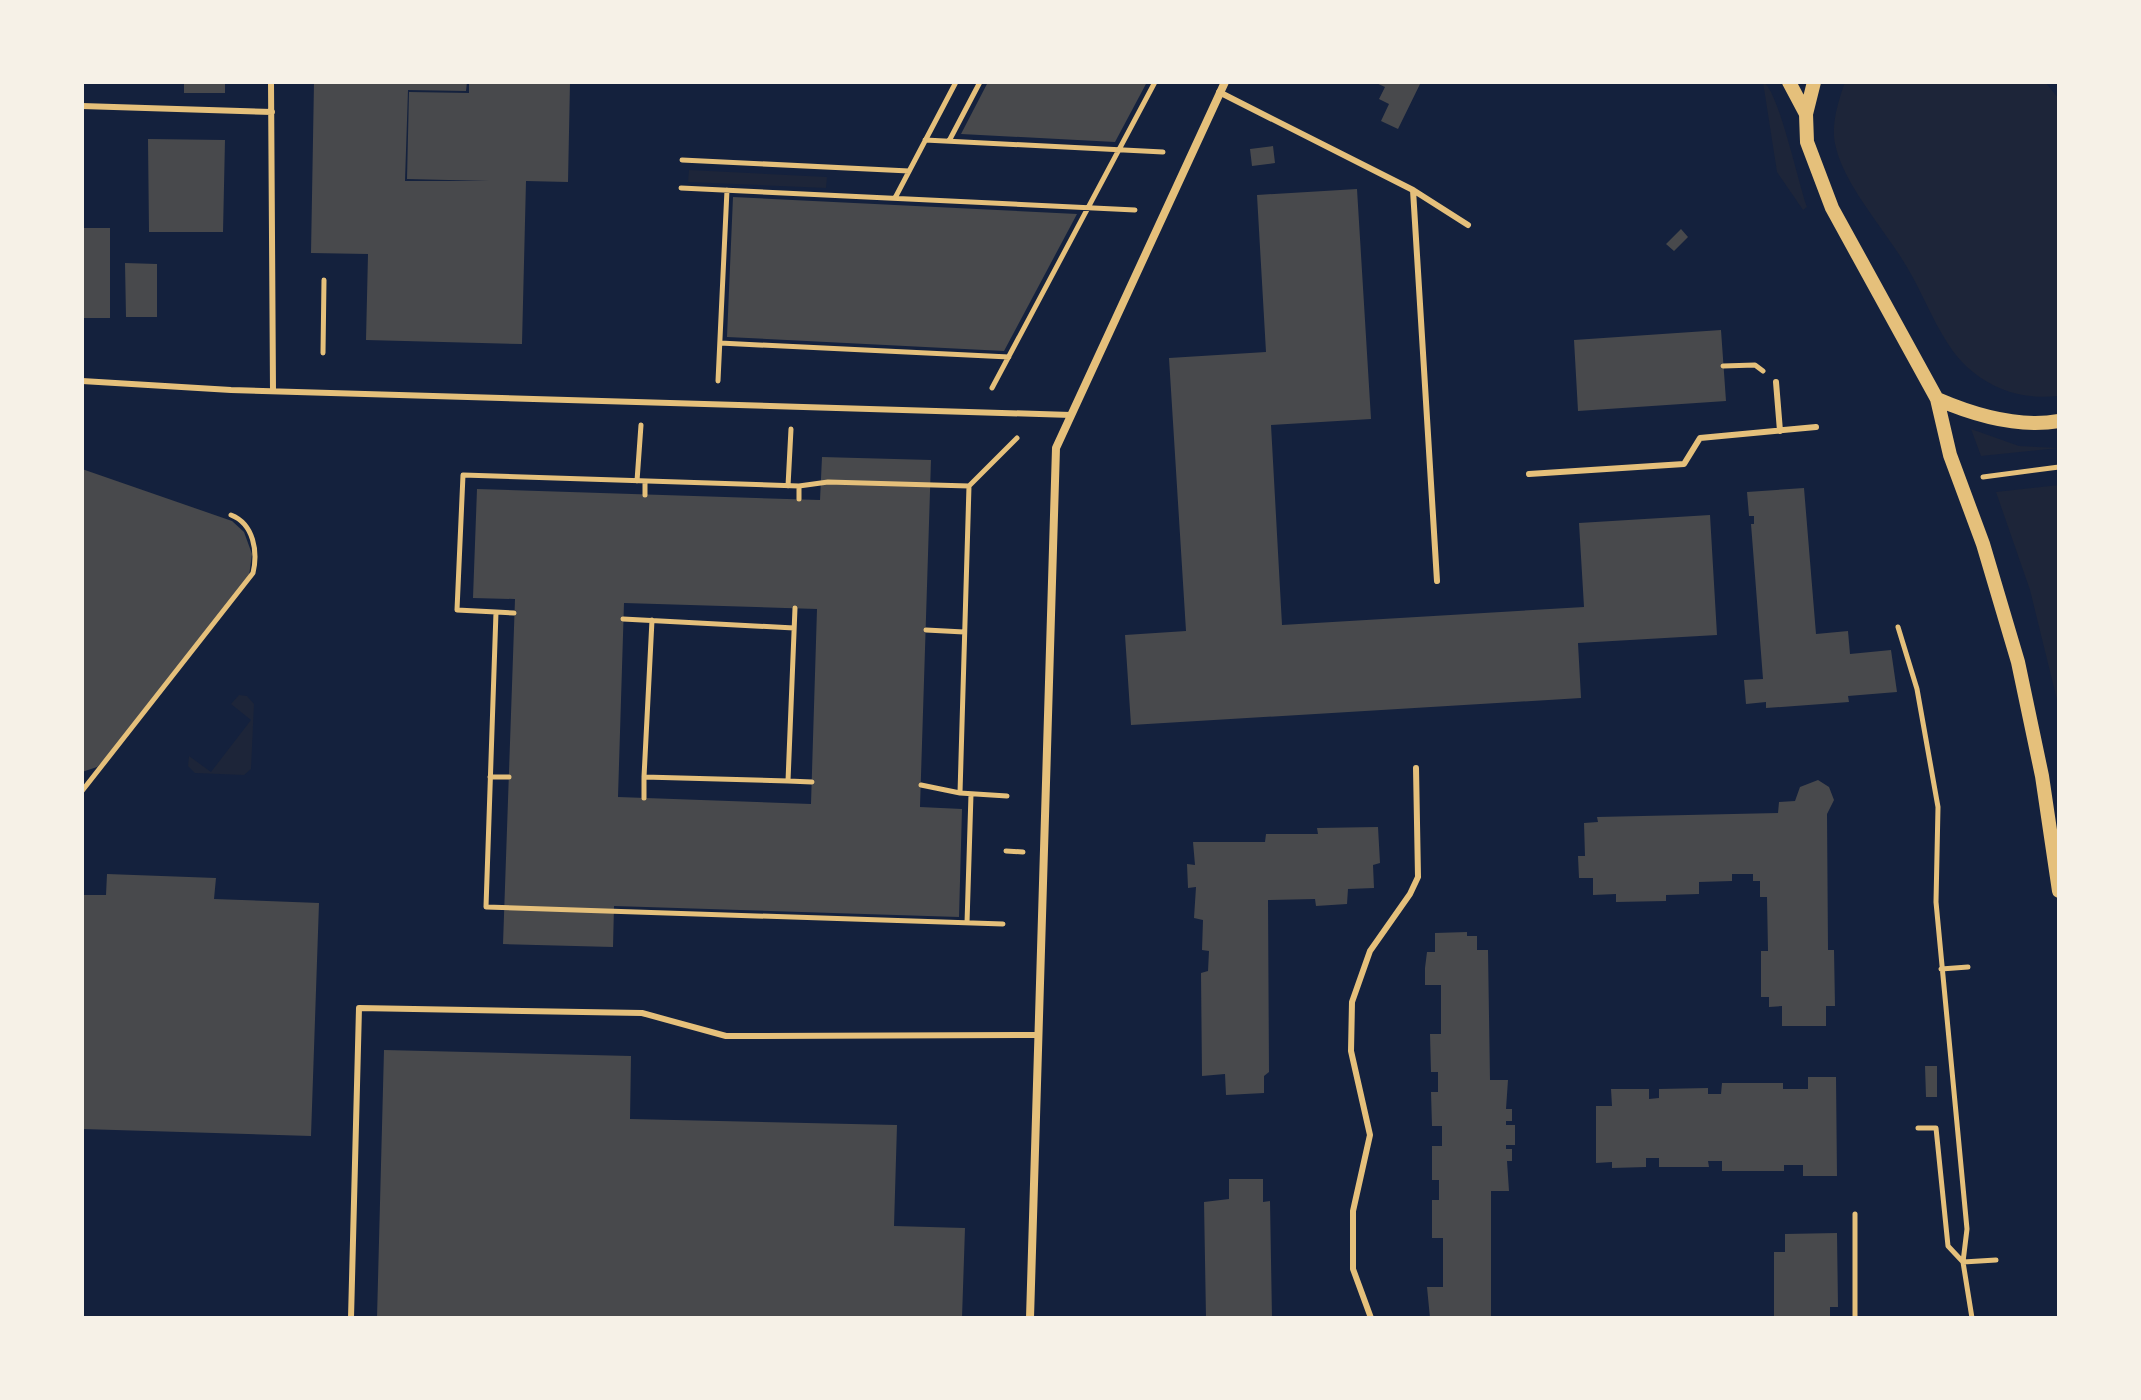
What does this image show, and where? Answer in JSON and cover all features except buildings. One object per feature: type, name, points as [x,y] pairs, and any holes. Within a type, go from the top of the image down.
[{"type":"street","points":[[1030,1318],[1036,1035],[1056,448],[1225,82]]},
{"type":"street","points":[[1789,82],[1806,114]]},
{"type":"street","points":[[1814,82],[1806,114],[1807,142],[1832,208],[1937,399],[1950,455],[1983,544],[2018,662],[2042,776],[2059,891]]},
{"type":"street","points":[[1937,399],[1962,410],[2009,420],[2059,421]]},
{"type":"lane","points":[[271,82],[273,390]]},
{"type":"lane","points":[[1219,92],[1413,190],[1468,225]]},
{"type":"lane","points":[[82,106],[272,112]]},
{"type":"lane","points":[[1413,190],[1437,581]]},
{"type":"lane","points":[[82,381],[273,390],[1071,415]]},
{"type":"lane","points":[[1776,382],[1780,431]]},
{"type":"lane","points":[[1529,474],[1684,464],[1700,438],[1816,427]]},
{"type":"lane","points":[[1371,1318],[1353,1269],[1353,1211],[1370,1135],[1351,1051],[1352,1002],[1370,951],[1410,894],[1418,877],[1416,768]]},
{"type":"lane","points":[[351,1318],[359,1008],[642,1013],[726,1036],[1036,1035]]},
{"type":"path","points":[[895,198],[956,82]]},
{"type":"path","points":[[949,141],[980,82]]},
{"type":"path","points":[[992,388],[1155,82]]},
{"type":"path","points":[[925,140],[1163,152]]},
{"type":"path","points":[[682,160],[909,171]]},
{"type":"path","points":[[681,188],[1135,210]]},
{"type":"path","points":[[718,381],[727,190]]},
{"type":"path","points":[[323,353],[324,280]]},
{"type":"path","points":[[720,343],[1009,357]]},
{"type":"path","points":[[1723,366],[1755,365],[1776,382]]},
{"type":"path","points":[[637,481],[641,425]]},
{"type":"path","points":[[788,486],[791,429]]},
{"type":"path","points":[[960,793],[969,486],[1017,438]]},
{"type":"path","points":[[1990,475],[2059,467]]},
{"type":"path","points":[[514,613],[457,610],[463,475],[788,486],[828,482],[969,486]]},
{"type":"path","points":[[645,481],[645,495]]},
{"type":"path","points":[[799,486],[799,499]]},
{"type":"path","points":[[82,791],[253,573],[254,543],[244,525],[231,515]]},
{"type":"path","points":[[788,781],[795,608]]},
{"type":"path","points":[[496,612],[486,907],[641,909],[1003,924]]},
{"type":"path","points":[[623,619],[794,628]]},
{"type":"path","points":[[644,798],[652,620]]},
{"type":"path","points":[[1898,627],[1917,689],[1938,807],[1936,902],[1967,1229],[1963,1262],[1972,1318]]},
{"type":"path","points":[[926,630],[964,632]]},
{"type":"path","points":[[490,777],[509,777]]},
{"type":"path","points":[[644,777],[812,782]]},
{"type":"path","points":[[921,785],[960,793],[1007,796]]},
{"type":"path","points":[[967,923],[971,794]]},
{"type":"path","points":[[1941,969],[1968,967]]},
{"type":"path","points":[[1918,1128],[1936,1128],[1948,1246],[1963,1262]]},
{"type":"path","points":[[1855,1214],[1855,1318]]},
{"type":"path","points":[[1963,1262],[1996,1260]]},
{"type":"shaded area","points":[[1763,82],[1769,88],[1781,119],[1807,207],[1803,210],[1777,172]]},
{"type":"shaded area","points":[[1845,82],[2045,82],[2059,99],[2059,396],[2025,395],[2003,390],[1973,372],[1953,350],[1908,269],[1841,163],[1834,123]]},
{"type":"shaded area","points":[[689,170],[827,177],[826,188],[688,182]]},
{"type":"shaded area","points":[[1971,429],[2019,446],[2059,448],[1981,456]]},
{"type":"shaded area","points":[[2059,485],[2059,708],[2030,590],[1996,492]]},
{"type":"shaded area","points":[[239,695],[247,696],[254,704],[251,769],[244,775],[195,773],[188,766],[189,756],[211,772],[251,720],[231,704]]}]
